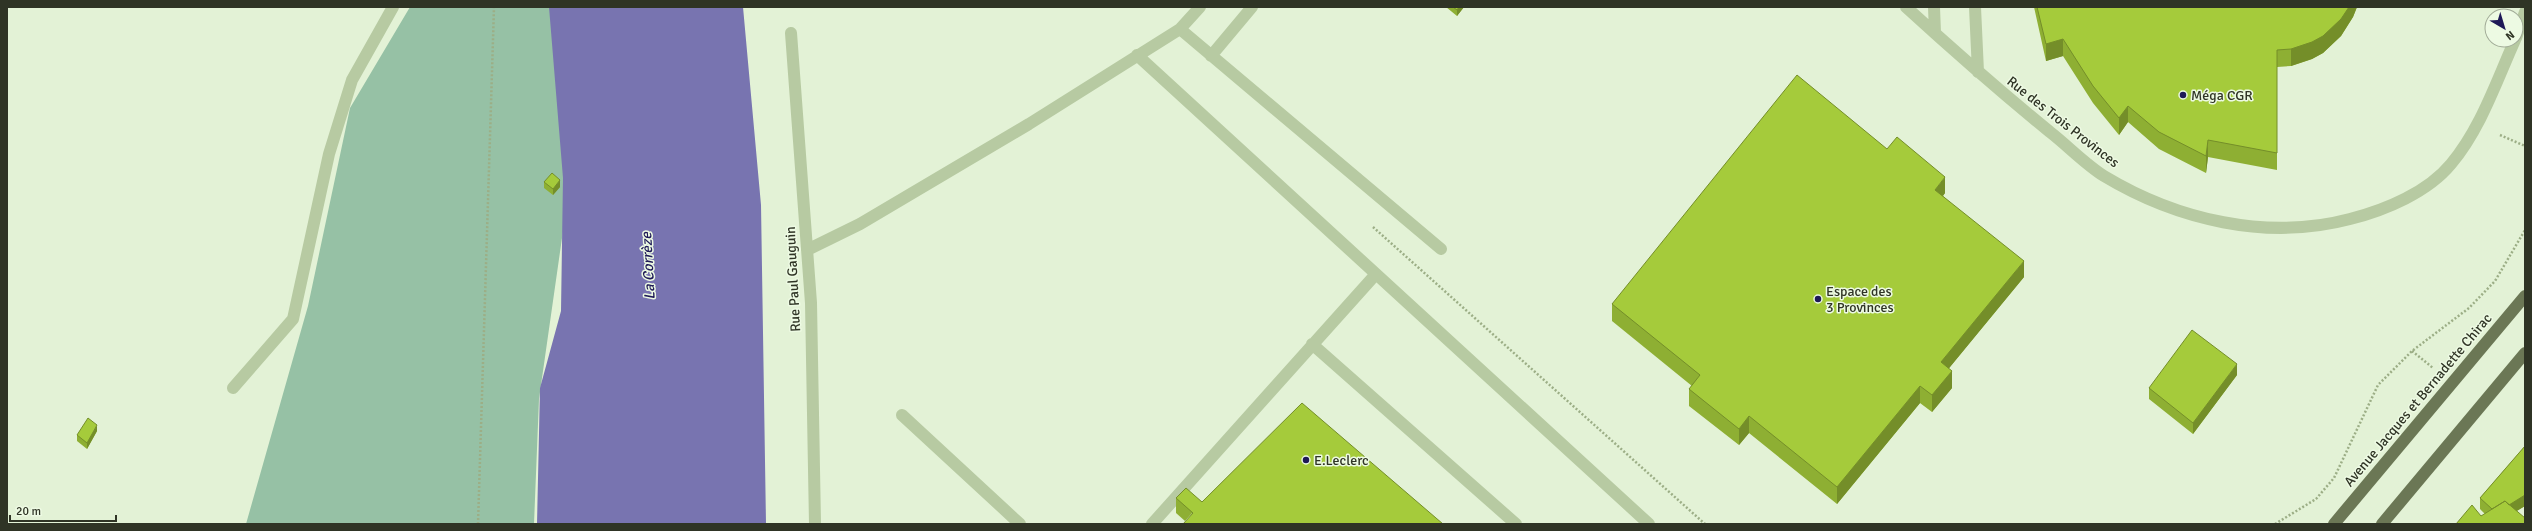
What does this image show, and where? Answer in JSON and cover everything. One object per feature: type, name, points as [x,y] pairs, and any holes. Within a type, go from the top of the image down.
[{"type":"main road","name":"Avenue Jacques et Bernadette Chirac","points":[[2334,524],[2525,296]]},
{"type":"main road","points":[[2382,524],[2525,353]]},
{"type":"street","points":[[233,388],[293,319],[329,154],[352,80],[393,7]]},
{"type":"street","points":[[807,250],[860,224],[926,186],[1180,29],[1200,7]]},
{"type":"street","points":[[1211,56],[1252,7]]},
{"type":"street","name":"Rue des Trois Provinces","points":[[1906,7],[1978,72],[2103,175],[2150,200],[2208,220],[2236,226],[2286,227],[2333,224],[2368,215],[2412,194],[2437,179],[2452,163],[2479,122],[2512,48]]},
{"type":"street","points":[[1934,7],[1935,33]]},
{"type":"street","points":[[1975,7],[1978,72]]},
{"type":"street","points":[[1180,29],[1441,249]]},
{"type":"street","name":"Rue Paul Gauguin","points":[[791,33],[811,303],[815,524]]},
{"type":"street","points":[[1137,55],[1649,524]]},
{"type":"street","points":[[1152,524],[1376,274]]},
{"type":"street","points":[[1312,344],[1516,524]]},
{"type":"street","points":[[902,414],[1020,524]]},
{"type":"path","points":[[478,524],[494,7]]},
{"type":"path","points":[[2499,134],[2525,146]]},
{"type":"path","points":[[1372,226],[1705,524]]},
{"type":"path","points":[[2275,524],[2316,499],[2325,489],[2334,478],[2350,448],[2378,385],[2412,351],[2469,308],[2495,281],[2525,230]]},
{"type":"green space","points":[[410,7],[595,7],[539,399],[534,524],[246,524],[308,306],[350,108]]},
{"type":"water","name":"La Corrèze","points":[[549,7],[743,7],[761,205],[766,524],[537,524],[540,388],[561,311],[563,178]]},
{"type":"building","name":"Méga CGR","points":[[2037,7],[2349,7],[2341,19],[2323,36],[2312,42],[2291,49],[2277,50],[2277,153],[2208,140],[2206,156],[2159,132],[2128,106],[2119,118],[2093,86],[2063,39],[2046,44]]},
{"type":"building","name":"Espace des 3 Provinces","points":[[1797,75],[1887,149],[1897,137],[1945,177],[1935,190],[2024,261],[1941,362],[1952,371],[1932,395],[1920,386],[1837,487],[1749,416],[1739,429],[1689,389],[1700,375],[1612,304]]},
{"type":"building","points":[[552,173],[560,180],[553,189],[544,182]]},
{"type":"building","points":[[2192,330],[2237,364],[2193,423],[2149,388]]},
{"type":"building","name":"E.Leclerc","points":[[1302,403],[1443,524],[1183,524],[1193,513],[1176,498],[1186,488],[1202,502]]},
{"type":"building","points":[[88,418],[97,425],[87,443],[77,435]]},
{"type":"building","points":[[2525,446],[2525,495],[2509,505],[2505,501],[2492,509],[2480,498]]},
{"type":"building","points":[[2505,501],[2525,518],[2525,524],[2456,524],[2472,505],[2481,516]]},
{"type":"place","name":"Méga CGR","points":[[2183,95]]},
{"type":"place","name":"Espace des 3 Provinces","points":[[1818,299]]},
{"type":"place","name":"E.Leclerc","points":[[1306,460]]}]
